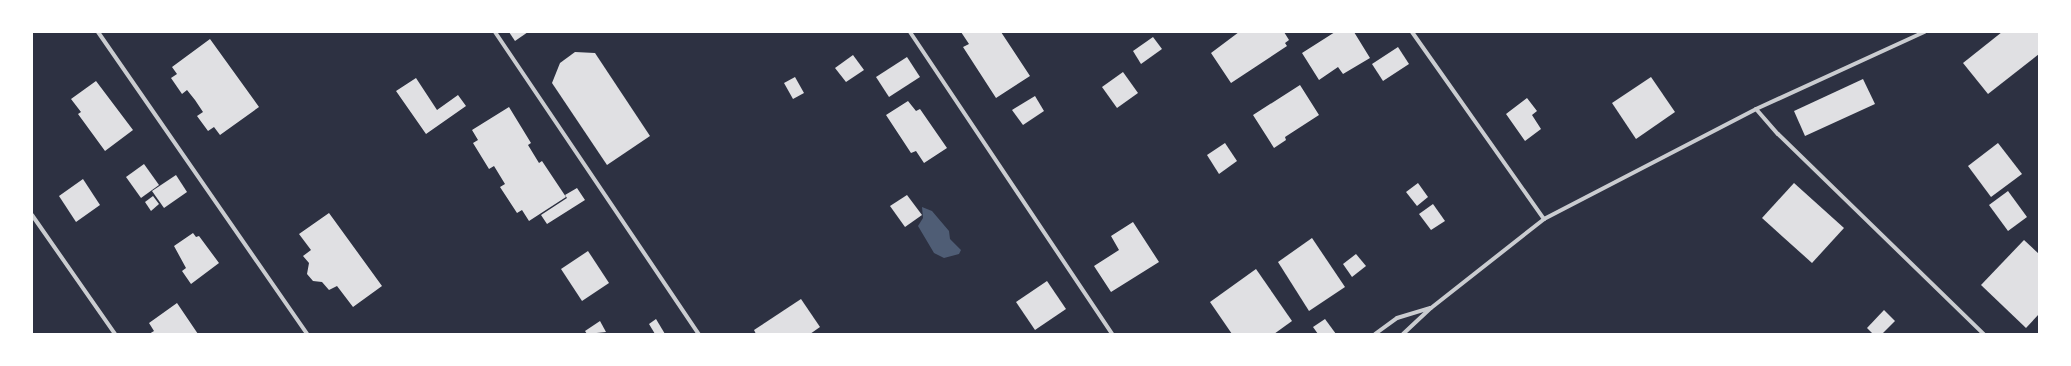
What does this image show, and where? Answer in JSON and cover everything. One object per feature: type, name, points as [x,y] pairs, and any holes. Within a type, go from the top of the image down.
[{"type":"street","points":[[98,32],[307,334]]},
{"type":"street","points":[[495,32],[698,334]]},
{"type":"street","points":[[910,32],[1112,334]]},
{"type":"street","points":[[1412,32],[1544,219]]},
{"type":"street","points":[[1403,334],[1431,308],[1544,219],[1756,109],[1924,32]]},
{"type":"street","points":[[1756,109],[1778,134],[1984,334]]},
{"type":"street","points":[[32,215],[115,334]]},
{"type":"street","points":[[1375,334],[1397,318],[1431,308]]},
{"type":"water","points":[[922,207],[932,211],[949,231],[950,239],[961,250],[959,254],[944,258],[934,253],[918,226],[923,218]]},
{"type":"building","points":[[509,32],[528,32],[515,41]]},
{"type":"building","points":[[961,32],[1001,32],[1030,76],[996,98],[963,47],[969,44]]},
{"type":"building","points":[[1239,32],[1284,32],[1289,40],[1285,43],[1287,46],[1231,83],[1211,53]]},
{"type":"building","points":[[1335,32],[1354,32],[1370,58],[1343,74],[1338,67],[1319,80],[1302,53]]},
{"type":"building","points":[[2002,32],[2039,32],[2039,54],[1988,94],[1963,63]]},
{"type":"building","points":[[1153,37],[1162,49],[1141,64],[1133,51]]},
{"type":"building","points":[[210,39],[259,107],[220,135],[214,127],[208,131],[197,116],[203,112],[195,100],[187,90],[182,94],[171,78],[177,74],[172,67]]},
{"type":"building","points":[[1398,47],[1409,64],[1383,81],[1372,64]]},
{"type":"building","points":[[575,52],[595,53],[650,136],[607,165],[552,83],[560,63]]},
{"type":"building","points":[[853,55],[864,70],[846,82],[835,68]]},
{"type":"building","points":[[907,57],[920,77],[889,97],[876,77]]},
{"type":"building","points":[[1123,72],[1138,93],[1117,108],[1102,87]]},
{"type":"building","points":[[795,77],[804,93],[793,99],[784,83]]},
{"type":"building","points":[[1651,77],[1675,112],[1636,139],[1612,103]]},
{"type":"building","points":[[416,78],[437,110],[458,95],[466,106],[426,134],[396,91]]},
{"type":"building","points":[[1863,79],[1875,104],[1805,136],[1794,111]]},
{"type":"building","points":[[96,81],[133,130],[105,151],[78,114],[81,112],[71,99]]},
{"type":"building","points":[[1300,85],[1319,115],[1285,137],[1286,140],[1274,148],[1253,115]]},
{"type":"building","points":[[1035,96],[1044,111],[1023,125],[1012,110]]},
{"type":"building","points":[[1527,98],[1537,111],[1532,115],[1541,129],[1525,141],[1506,114]]},
{"type":"building","points":[[908,101],[916,111],[920,109],[947,148],[924,163],[916,151],[911,153],[886,115]]},
{"type":"building","points":[[509,107],[531,143],[528,145],[539,163],[542,161],[566,197],[529,221],[522,210],[517,213],[500,187],[505,184],[494,166],[489,169],[473,143],[478,140],[472,130]]},
{"type":"building","points":[[1225,143],[1237,161],[1219,174],[1207,155]]},
{"type":"building","points":[[1998,143],[2022,174],[1991,197],[1968,166]]},
{"type":"building","points":[[144,164],[159,185],[141,198],[126,177]]},
{"type":"building","points":[[176,175],[187,192],[164,208],[152,191]]},
{"type":"building","points":[[83,179],[100,205],[76,222],[59,196]]},
{"type":"building","points":[[1418,183],[1428,197],[1417,206],[1406,192]]},
{"type":"building","points":[[1794,183],[1844,228],[1812,263],[1762,218]]},
{"type":"building","points":[[577,188],[585,200],[547,224],[541,215],[567,198],[565,195]]},
{"type":"building","points":[[2008,191],[2027,217],[2008,231],[1989,205]]},
{"type":"building","points":[[907,195],[922,215],[905,227],[890,206]]},
{"type":"building","points":[[153,196],[159,204],[151,211],[145,202]]},
{"type":"building","points":[[1433,204],[1445,221],[1431,230],[1419,214]]},
{"type":"building","points":[[329,213],[382,286],[353,307],[337,286],[329,290],[322,282],[313,281],[307,274],[309,263],[303,256],[311,250],[299,234]]},
{"type":"building","points":[[1133,222],[1159,262],[1111,292],[1094,266],[1119,250],[1111,236]]},
{"type":"building","points":[[193,233],[196,237],[199,236],[219,263],[191,284],[182,271],[186,268],[174,246]]},
{"type":"building","points":[[1312,238],[1345,287],[1309,311],[1278,262]]},
{"type":"building","points":[[2024,240],[2039,254],[2039,314],[2026,328],[1981,285]]},
{"type":"building","points":[[588,251],[609,283],[582,301],[561,269]]},
{"type":"building","points":[[1356,254],[1366,266],[1352,277],[1343,264]]},
{"type":"building","points":[[1256,269],[1292,321],[1274,334],[1232,334],[1210,302]]},
{"type":"building","points":[[1047,281],[1066,309],[1035,330],[1016,302]]},
{"type":"building","points":[[801,299],[820,327],[810,334],[756,334],[754,330]]},
{"type":"building","points":[[177,303],[198,334],[149,334],[154,331],[149,323]]},
{"type":"building","points":[[1884,310],[1895,321],[1882,334],[1873,334],[1867,328]]},
{"type":"building","points":[[656,319],[665,334],[655,334],[649,324]]},
{"type":"building","points":[[1325,319],[1336,334],[1318,334],[1313,327]]},
{"type":"building","points":[[600,321],[606,332],[587,334],[585,331]]}]
